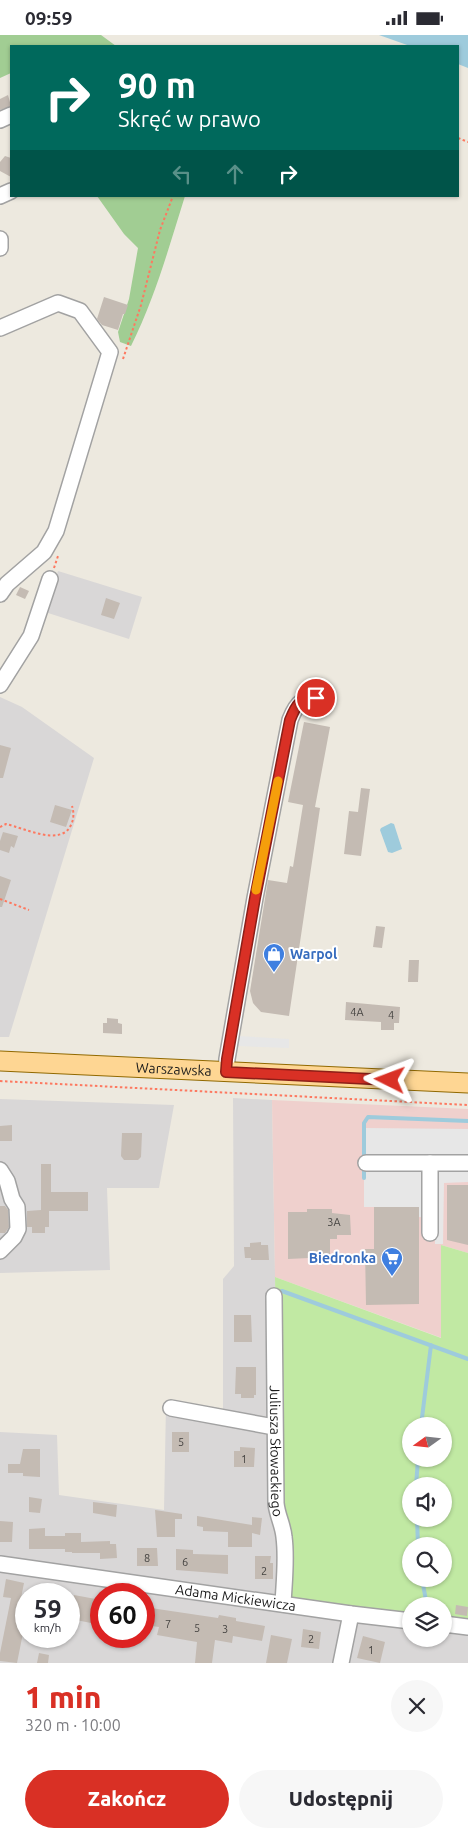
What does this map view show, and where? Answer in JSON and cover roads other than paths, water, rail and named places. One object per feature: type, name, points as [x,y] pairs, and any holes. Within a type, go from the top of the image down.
[{"type":"main road","name":"Warszawska","points":[[0,1061],[468,1083]]},
{"type":"street","points":[[0,239],[0,248]]},
{"type":"street","points":[[0,327],[58,303],[80,311],[110,351],[56,531],[44,552],[7,584],[0,594]]},
{"type":"street","points":[[0,685],[31,636],[50,579]]},
{"type":"street","points":[[226,1072],[255,898],[290,720],[296,705],[306,699],[323,699]]},
{"type":"street","points":[[366,1163],[468,1163]]},
{"type":"street","points":[[430,1163],[430,1233]]},
{"type":"street","points":[[0,1170],[7,1181],[12,1199],[17,1207],[18,1229],[14,1237],[0,1251]]},
{"type":"street","name":"Juliusza Słowackiego","points":[[274,1296],[276,1512],[284,1535],[285,1545],[284,1604]]},
{"type":"street","points":[[171,1408],[274,1427]]},
{"type":"street","name":"Adama Mickiewicza","points":[[0,1564],[402,1620]]},
{"type":"street","points":[[340,1663],[351,1614]]},
{"type":"street","points":[[452,1626],[468,1627]]},
{"type":"water","points":[[379,35],[468,35],[468,68],[459,64],[459,45],[407,45]]},
{"type":"water","points":[[391,823],[394,824],[402,849],[392,853],[388,852],[380,830]]},
{"type":"waterway","points":[[364,1178],[364,1123],[368,1117],[468,1121]]},
{"type":"waterway","points":[[282,1291],[468,1359]]},
{"type":"waterway","points":[[422,1417],[431,1345]]},
{"type":"waterway","points":[[417,1467],[417,1477]]},
{"type":"waterway","points":[[417,1527],[418,1537]]},
{"type":"waterway","points":[[423,1587],[425,1597]]},
{"type":"place","name":"Warpol","points":[[274,973]]},
{"type":"place","name":"Biedronka","points":[[392,1277]]}]
